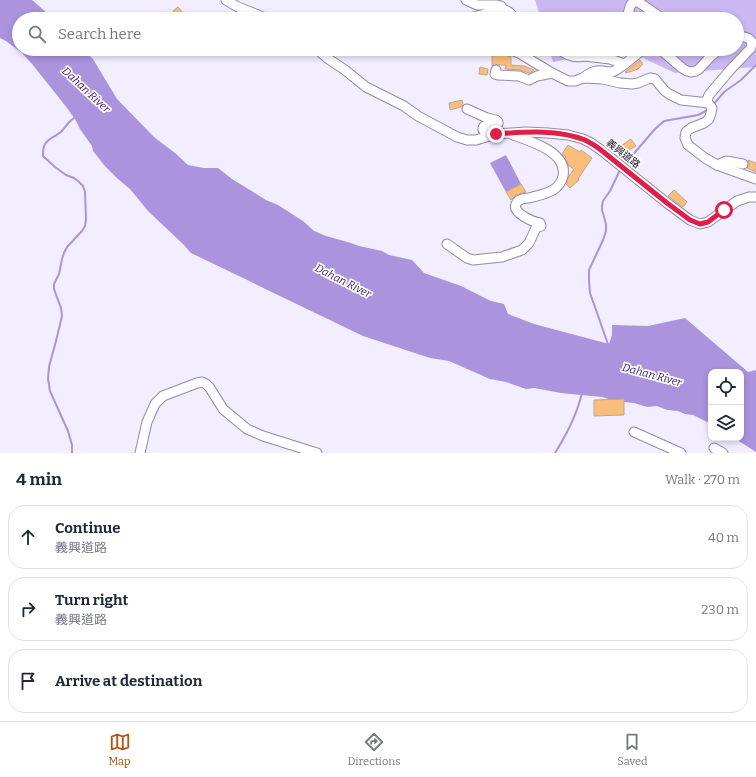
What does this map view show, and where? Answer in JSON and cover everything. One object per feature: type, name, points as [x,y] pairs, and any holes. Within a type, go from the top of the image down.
[{"type":"street","points":[[226,0],[250,12]]},
{"type":"street","points":[[466,0],[477,5],[501,6],[502,9]]},
{"type":"street","points":[[629,12],[634,1],[637,1],[653,12]]},
{"type":"street","points":[[495,12],[502,9],[510,12]]},
{"type":"street","points":[[744,37],[750,39],[752,42],[751,48],[744,55]]},
{"type":"street","name":"義興道路","points":[[324,56],[345,70],[366,87],[404,106],[418,116],[457,137],[467,140],[476,140],[496,134],[526,132],[568,135],[591,143],[616,161],[667,203],[690,220],[700,224],[708,222],[736,201],[749,197],[756,197]]},
{"type":"street","points":[[524,56],[552,73],[568,81],[575,82],[593,72],[612,72],[634,56]]},
{"type":"street","points":[[572,56],[610,59],[624,64]]},
{"type":"street","points":[[668,56],[682,68],[691,72],[699,69],[711,56]]},
{"type":"street","points":[[743,56],[709,95],[707,100],[712,108],[712,113],[709,119],[704,123],[691,128],[686,132],[685,138],[688,145],[717,165],[756,179]]},
{"type":"street","points":[[496,70],[495,74],[498,75],[519,76],[529,80],[537,76],[552,73]]},
{"type":"street","points":[[583,78],[603,79],[632,84],[650,78],[655,79],[664,90],[681,100],[708,103]]},
{"type":"street","points":[[448,244],[467,258],[473,260],[502,257],[522,250],[529,243],[536,228],[541,226],[541,224],[524,217],[515,206],[517,202],[554,189],[563,178],[564,169],[555,154],[539,145],[510,133],[505,129],[483,130],[482,128],[484,126],[496,125],[498,122],[467,108]]},
{"type":"street","points":[[717,165],[726,161],[743,164]]},
{"type":"street","points":[[140,453],[147,422],[154,404],[163,396],[202,382],[210,388],[223,409],[246,429],[317,453]]},
{"type":"street","points":[[634,432],[681,453]]},
{"type":"street","points":[[714,448],[723,453]]},
{"type":"shaded area","points":[[535,0],[756,0],[756,67],[675,73],[639,56],[744,56],[744,12],[539,12]]},
{"type":"shaded area","points":[[551,56],[582,56],[553,62]]},
{"type":"water","points":[[0,0],[32,0],[46,12],[12,12],[12,46],[0,38]]},
{"type":"water","name":"Dahan River","points":[[25,56],[90,56],[117,99],[154,137],[188,165],[204,168],[218,168],[232,179],[303,221],[314,231],[359,246],[382,251],[389,255],[412,260],[424,273],[461,286],[491,301],[504,304],[508,314],[534,324],[609,344],[612,335],[612,325],[648,326],[685,318],[748,372],[756,370],[756,452],[739,441],[744,441],[744,369],[708,369],[708,422],[693,415],[667,410],[657,406],[647,407],[602,397],[561,393],[534,388],[526,389],[506,382],[490,379],[449,361],[430,358],[363,336],[191,253],[148,211],[130,189],[104,165],[93,151],[92,146],[64,104]]},
{"type":"water","points":[[506,155],[521,184],[506,192],[490,163]]},
{"type":"building","points":[[178,7],[182,12],[174,12],[173,11]]},
{"type":"building","points":[[492,56],[508,56],[511,57],[511,65],[524,66],[534,70],[529,73],[520,70],[505,69],[506,65],[495,64],[492,66]]},
{"type":"building","points":[[640,60],[643,64],[638,69],[625,72]]},
{"type":"building","points":[[480,67],[488,69],[487,75],[479,74]]},
{"type":"building","points":[[462,100],[463,105],[461,107],[450,110],[449,103]]},
{"type":"building","points":[[631,139],[636,146],[622,154],[618,148]]},
{"type":"building","points":[[568,145],[580,152],[581,150],[592,158],[578,179],[579,180],[570,188],[566,184],[574,169],[569,166],[565,158],[566,157],[562,154]]},
{"type":"building","points":[[748,160],[756,163],[756,172],[747,168],[749,165]]},
{"type":"building","points":[[521,184],[526,192],[516,195],[511,200],[506,192]]},
{"type":"building","points":[[674,190],[687,202],[683,207],[668,196]]},
{"type":"building","points":[[624,399],[624,415],[594,416],[594,400]]},
{"type":"waterway","points":[[713,105],[724,92],[741,80],[756,65]]},
{"type":"waterway","points":[[624,165],[655,129],[664,121],[698,115],[708,109]]},
{"type":"waterway","points":[[72,453],[72,445],[68,431],[50,391],[48,379],[49,367],[62,316],[61,308],[54,289],[54,284],[59,274],[62,259],[67,247],[85,226],[85,192],[83,186],[79,182],[55,167],[43,156],[43,154],[46,142],[60,132],[73,118],[76,117]]},
{"type":"waterway","points":[[609,347],[590,293],[589,270],[606,231],[606,224],[602,210],[603,201],[610,191],[620,170]]},
{"type":"waterway","points":[[555,453],[571,424],[582,393]]},
{"type":"route","points":[[496,134],[526,132],[548,133],[568,135],[583,140],[591,143],[616,161],[690,220],[700,224],[708,222],[724,210]]}]
